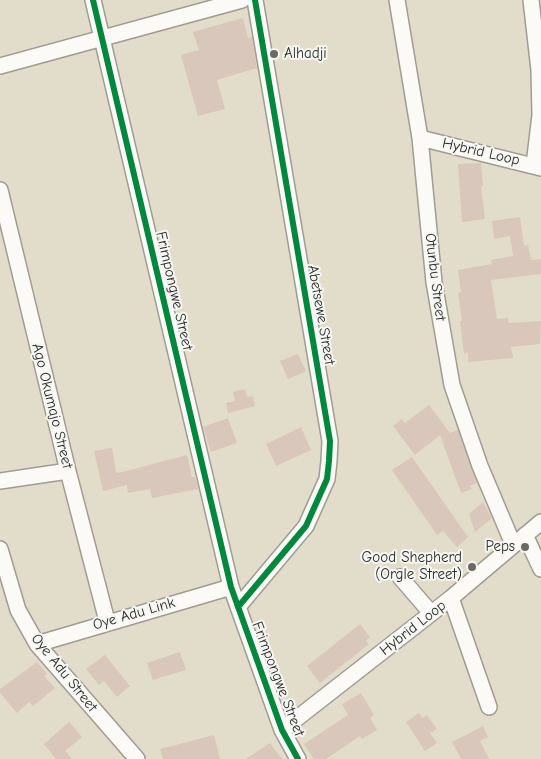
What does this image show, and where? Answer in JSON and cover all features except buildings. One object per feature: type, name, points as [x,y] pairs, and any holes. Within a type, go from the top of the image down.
[{"type":"street","name":"Frimpongwe Street","points":[[93,0],[232,587],[282,730],[298,759]]},
{"type":"street","points":[[0,66],[242,0]]},
{"type":"street","name":"Abetsewe Street","points":[[238,607],[306,526],[327,480],[330,441],[255,0]]},
{"type":"street","name":"Otunbu Street","points":[[397,0],[420,138],[434,282],[452,385],[480,466],[519,540],[541,569]]},
{"type":"street","points":[[531,0],[539,70],[541,115],[537,166]]},
{"type":"street","name":"Hybrid Loop","points":[[420,138],[537,166]]},
{"type":"street","name":"Ago Okumajo Street","points":[[0,190],[107,622]]},
{"type":"street","points":[[0,482],[68,470]]},
{"type":"street","name":"Hybrid Loop","points":[[282,730],[451,598],[541,522]]},
{"type":"street","name":"Oye Adu Street","points":[[0,549],[18,610],[37,644],[137,759]]},
{"type":"street","points":[[400,577],[431,613]]},
{"type":"street","name":"Oye Adu Link","points":[[37,644],[232,587]]},
{"type":"street","points":[[451,598],[489,707]]},
{"type":"cycle path","points":[[93,0],[231,587],[282,730],[298,759]]},
{"type":"cycle path","points":[[238,607],[306,526],[327,479],[330,441],[255,0]]},
{"type":"place","name":"Alhadji","points":[[274,54]]},
{"type":"place","name":"Peps","points":[[525,547]]},
{"type":"place","name":"Good Shepherd (Orgle Street)","points":[[472,567]]}]
